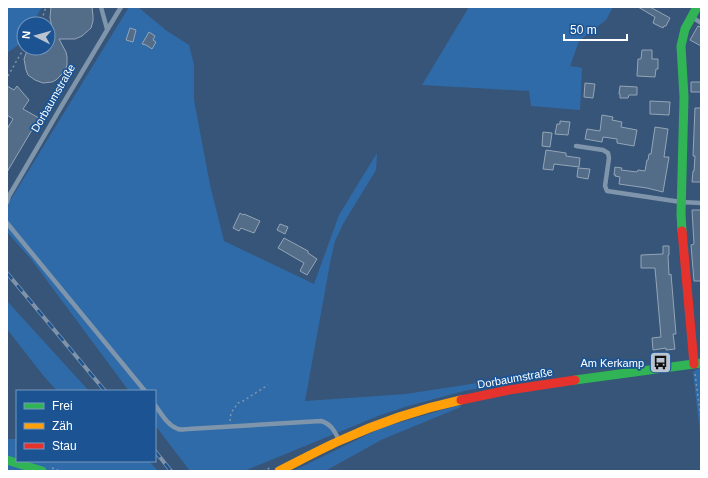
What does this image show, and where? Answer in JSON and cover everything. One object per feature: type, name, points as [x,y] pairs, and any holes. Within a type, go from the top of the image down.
[{"type":"street","points":[[697,7],[685,29],[680,54],[684,96],[681,214],[698,363]]},
{"type":"street","name":"Dorbaumstraße","points":[[279,471],[339,441],[380,424],[410,413],[464,399],[509,390],[698,363]]},
{"type":"street","points":[[7,460],[42,471]]},
{"type":"lane","points":[[101,7],[107,29]]},
{"type":"lane","name":"Dorbaumstraße","points":[[7,202],[120,7]]},
{"type":"lane","points":[[691,17],[701,23]]},
{"type":"lane","points":[[576,146],[603,150],[608,153],[609,158],[605,186],[607,190],[681,202],[701,203]]},
{"type":"lane","points":[[7,223],[144,390]]},
{"type":"lane","points":[[156,406],[164,418],[178,429],[321,421],[326,422],[331,426],[339,441]]},
{"type":"path","points":[[8,76],[19,56]]},
{"type":"path","points":[[698,363],[701,418]]},
{"type":"path","points":[[229,426],[232,413],[238,403],[268,385]]},
{"type":"shaded area","points":[[7,7],[42,7],[37,16],[16,16],[16,47],[7,53]]},
{"type":"shaded area","points":[[129,7],[138,7],[167,31],[189,45],[194,65],[194,100],[210,185],[224,241],[314,284],[339,215],[377,153],[376,170],[343,224],[335,241],[305,401],[406,394],[530,375],[530,378],[464,391],[408,406],[378,416],[244,471],[190,471],[156,426],[156,390],[128,390],[31,259],[7,232],[7,203],[8,204]]},
{"type":"shaded area","points":[[469,7],[613,7],[606,20],[579,41],[570,66],[582,68],[580,110],[531,106],[529,91],[422,85]]},
{"type":"shaded area","points":[[7,301],[88,390],[56,390],[7,329]]},
{"type":"shaded area","points":[[701,367],[701,442],[693,372]]},
{"type":"shaded area","points":[[459,405],[461,407],[383,439],[325,471],[293,471],[381,428]]},
{"type":"shaded area","points":[[7,439],[16,439],[16,462],[150,462],[158,471],[7,471]]},
{"type":"building","points":[[51,7],[92,7],[93,21],[91,28],[82,36],[75,39],[59,39],[67,57],[65,71],[56,80],[43,83],[28,75],[24,59],[25,56],[56,56],[56,16],[50,16]]},
{"type":"building","points":[[638,7],[650,7],[670,18],[666,26],[663,28],[653,23],[655,17]]},
{"type":"building","points":[[698,26],[701,27],[701,46],[690,40]]},
{"type":"building","points":[[130,28],[136,30],[133,42],[126,40]]},
{"type":"building","points":[[149,32],[155,36],[153,40],[156,42],[152,49],[142,44]]},
{"type":"building","points":[[642,50],[652,50],[652,59],[658,59],[658,69],[656,69],[655,77],[637,76],[638,59],[641,59]]},
{"type":"building","points":[[691,82],[701,82],[701,92],[691,92]]},
{"type":"building","points":[[585,83],[595,84],[593,98],[584,97]]},
{"type":"building","points":[[7,86],[14,90],[17,86],[29,100],[23,109],[39,118],[7,172],[7,129],[13,119],[7,115]]},
{"type":"building","points":[[620,86],[637,87],[637,95],[629,95],[628,98],[620,98]]},
{"type":"building","points":[[650,101],[670,102],[669,115],[650,114]]},
{"type":"building","points":[[695,108],[701,108],[701,182],[692,182],[695,156],[693,156]]},
{"type":"building","points":[[602,115],[613,117],[612,120],[622,122],[621,127],[637,130],[634,146],[617,143],[617,139],[603,137],[602,142],[585,139],[587,129],[600,131]]},
{"type":"building","points":[[560,121],[570,122],[568,135],[555,134],[557,124],[560,124]]},
{"type":"building","points":[[655,127],[668,129],[664,157],[669,157],[663,192],[619,184],[620,177],[614,175],[615,167],[622,168],[621,170],[637,172],[638,170],[645,171],[649,154],[651,154]]},
{"type":"building","points":[[543,132],[552,133],[550,147],[542,146]]},
{"type":"building","points":[[546,150],[566,153],[566,156],[580,158],[579,167],[554,164],[553,170],[543,169]]},
{"type":"building","points":[[578,168],[590,169],[588,179],[577,177]]},
{"type":"building","points":[[692,210],[701,210],[701,281],[694,281],[691,245],[694,244]]},
{"type":"building","points":[[240,213],[260,221],[254,233],[241,228],[239,231],[233,228]]},
{"type":"building","points":[[280,224],[288,227],[285,234],[277,230]]},
{"type":"building","points":[[284,238],[308,251],[308,253],[317,259],[307,275],[300,271],[304,263],[278,248]]},
{"type":"building","points":[[663,246],[669,246],[669,275],[671,274],[676,334],[673,334],[675,349],[666,350],[666,348],[653,350],[652,338],[661,337],[655,268],[641,268],[641,255],[663,254]]},
{"type":"railway","points":[[7,273],[104,390]]},
{"type":"railway","points":[[156,452],[171,471]]},
{"type":"traffic: fast","points":[[682,231],[681,214],[684,97],[681,46],[685,29],[697,7]]},
{"type":"traffic: fast","points":[[575,380],[701,363]]},
{"type":"traffic: fast","points":[[7,460],[42,471]]},
{"type":"traffic: slow","points":[[279,471],[332,444],[369,428],[414,412],[461,400]]},
{"type":"traffic: jam","points":[[682,231],[694,364]]},
{"type":"traffic: jam","points":[[461,400],[509,390],[575,380]]},
{"type":"place","name":"Am Kerkamp","points":[[660,363]]}]
